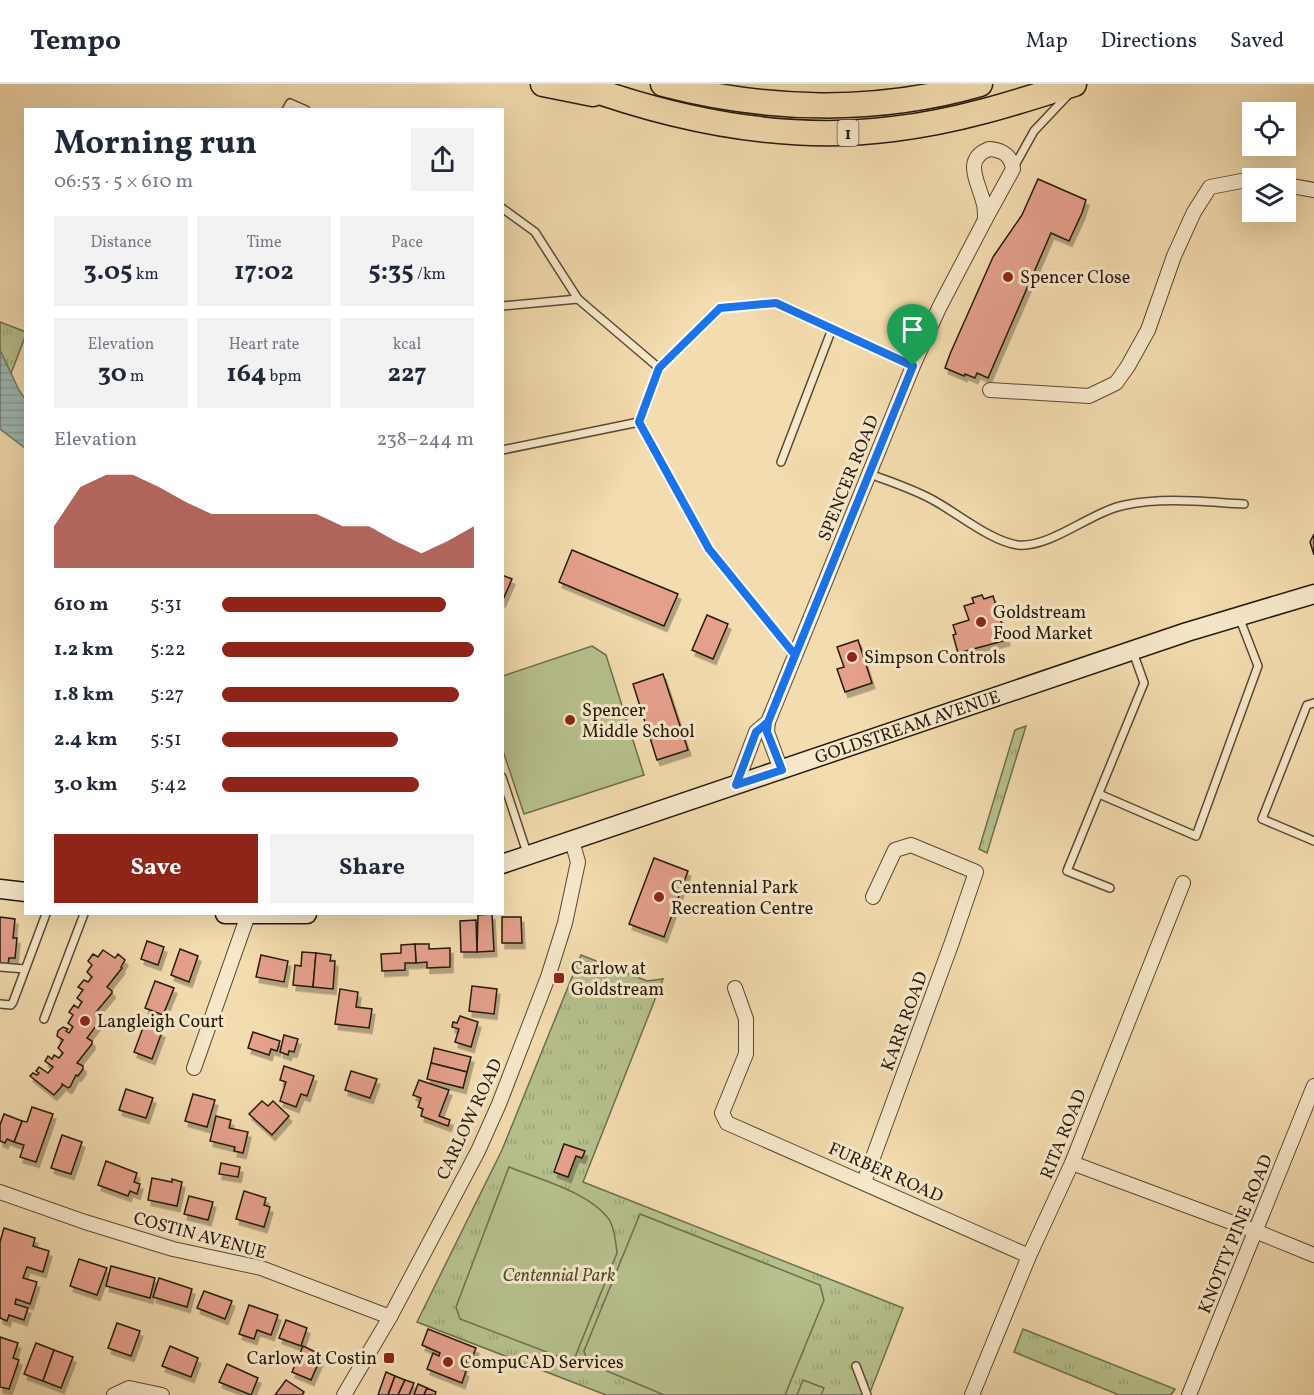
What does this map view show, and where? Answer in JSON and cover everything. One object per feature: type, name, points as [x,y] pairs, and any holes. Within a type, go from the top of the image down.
[{"type":"highway","points":[[543,84],[619,100]]},
{"type":"highway","name":"1","points":[[577,84],[619,100],[672,115],[734,127],[793,132],[845,133],[893,129],[954,119],[1074,84]]},
{"type":"highway","name":"1","points":[[663,84],[700,94],[764,104],[836,106],[907,100],[980,84]]},
{"type":"main road","name":"GOLDSTREAM AVENUE","points":[[504,863],[1132,651],[1314,594]]},
{"type":"main road","points":[[0,889],[24,892]]},
{"type":"street","points":[[985,220],[984,204],[975,177],[976,159],[982,152],[998,149],[1005,152],[1012,160],[1013,169]]},
{"type":"street","name":"SPENCER ROAD","points":[[736,785],[756,732],[768,722],[913,366],[939,308],[1013,169]]},
{"type":"street","points":[[990,390],[1089,396],[1116,383],[1148,330],[1174,256],[1194,212],[1210,187],[1242,181]]},
{"type":"street","points":[[1296,187],[1314,190]]},
{"type":"street","points":[[768,722],[767,732],[782,770]]},
{"type":"street","name":"CARLOW ROAD","points":[[344,1395],[390,1317],[478,1151],[525,1040],[551,967],[567,912],[578,862],[572,841]]},
{"type":"street","name":"KARR ROAD","points":[[864,1182],[976,872],[911,845],[895,850],[873,897]]},
{"type":"street","name":"RITA ROAD","points":[[972,1395],[1029,1256],[1072,1163],[1183,883]]},
{"type":"street","points":[[194,1068],[248,915]]},
{"type":"street","name":"FURBER ROAD","points":[[735,988],[746,1019],[746,1054],[722,1113],[727,1123],[1029,1256]]},
{"type":"street","name":"KNOTTY PINE ROAD","points":[[1190,1395],[1314,1086]]},
{"type":"street","points":[[1072,1163],[1314,1255]]},
{"type":"street","name":"COSTIN AVENUE","points":[[0,1192],[85,1222],[173,1249],[261,1268],[390,1317]]},
{"type":"street","points":[[114,1395],[129,1388],[162,1395]]},
{"type":"lane","points":[[1013,169],[1034,131],[1079,84]]},
{"type":"lane","points":[[287,108],[290,103],[301,108]]},
{"type":"lane","points":[[504,209],[536,232],[578,299],[659,368]]},
{"type":"lane","points":[[504,306],[578,299]]},
{"type":"lane","points":[[795,655],[709,549],[639,422],[659,368],[720,308],[776,303],[913,366]]},
{"type":"lane","points":[[781,462],[832,329]]},
{"type":"lane","points":[[504,450],[639,422]]},
{"type":"lane","points":[[870,474],[913,490],[989,535],[1016,545],[1033,544],[1045,540],[1093,515],[1124,505],[1161,500],[1244,504]]},
{"type":"lane","points":[[1099,794],[1196,836],[1258,666],[1238,616]]},
{"type":"lane","points":[[1110,888],[1067,871],[1144,683],[1132,651]]},
{"type":"lane","points":[[1314,703],[1307,705],[1262,819],[1314,841]]},
{"type":"lane","points":[[504,783],[528,855]]},
{"type":"lane","points":[[0,1004],[6,1006],[13,1002],[46,915]]},
{"type":"lane","points":[[44,1019],[84,915]]},
{"type":"lane","points":[[0,967],[25,969]]},
{"type":"lane","points":[[856,1366],[867,1395]]},
{"type":"green space","points":[[0,322],[24,331],[24,340],[0,402]]},
{"type":"green space","name":"Spencer Middle School","points":[[592,646],[606,655],[644,775],[524,814],[504,754],[504,676]]},
{"type":"green space","points":[[1026,726],[987,853],[979,849],[1015,730]]},
{"type":"green space","name":"Centennial Park","points":[[581,955],[647,981],[663,979],[583,1182],[903,1308],[869,1395],[606,1395],[417,1322],[502,1150]]},
{"type":"green space","points":[[509,1167],[564,1188],[591,1202],[602,1211],[613,1229],[617,1253],[573,1362],[460,1319],[456,1307]]},
{"type":"green space","points":[[640,1214],[820,1285],[824,1300],[785,1395],[664,1395],[588,1363],[584,1351]]},
{"type":"green space","points":[[1023,1329],[1175,1389],[1171,1395],[1119,1395],[1014,1352]]},
{"type":"green space","points":[[803,1380],[824,1388],[821,1395],[797,1395]]},
{"type":"water","points":[[0,350],[24,398],[24,447],[0,429]]},
{"type":"building","name":"Spencer Close","points":[[1038,179],[1086,200],[1069,241],[1051,233],[988,378],[977,373],[975,378],[965,374],[964,376],[945,368],[993,257],[1022,215]]},
{"type":"building","points":[[1314,534],[1314,555],[1310,542]]},
{"type":"building","points":[[572,550],[678,594],[664,626],[559,582]]},
{"type":"building","points":[[504,576],[512,579],[504,597]]},
{"type":"building","name":"Goldstream Food Market","points":[[982,595],[984,599],[993,596],[1007,640],[958,653],[953,625],[969,620],[964,606],[974,603],[972,598]]},
{"type":"building","points":[[707,615],[728,624],[713,659],[692,650]]},
{"type":"building","name":"Simpson Controls","points":[[858,640],[872,683],[845,692],[837,669],[844,667],[837,647]]},
{"type":"building","points":[[663,674],[688,750],[657,760],[633,684]]},
{"type":"building","name":"Centennial Park Recreation Centre","points":[[654,858],[688,871],[664,937],[629,924]]},
{"type":"building","points":[[478,915],[492,915],[494,951],[477,952]]},
{"type":"building","points":[[0,917],[15,919],[13,938],[17,938],[15,958],[9,958],[8,964],[0,963]]},
{"type":"building","points":[[502,917],[521,917],[522,943],[502,943]]},
{"type":"building","points":[[476,920],[477,952],[461,952],[460,921]]},
{"type":"building","points":[[147,941],[164,947],[158,965],[141,959]]},
{"type":"building","points":[[415,944],[429,944],[429,949],[450,948],[450,967],[427,968],[427,962],[416,963]]},
{"type":"building","points":[[415,944],[416,963],[405,963],[405,970],[382,971],[381,954],[401,953],[401,945]]},
{"type":"building","points":[[180,949],[198,956],[189,982],[171,975]]},
{"type":"building","name":"Langleigh Court","points":[[103,950],[115,958],[118,954],[125,960],[122,968],[107,987],[112,993],[96,1012],[102,1018],[87,1038],[92,1041],[92,1044],[77,1063],[83,1066],[83,1069],[78,1076],[76,1075],[70,1087],[62,1084],[54,1095],[30,1076],[33,1073],[37,1075],[39,1073],[36,1071],[39,1067],[48,1073],[53,1067],[45,1061],[48,1056],[52,1059],[54,1055],[59,1058],[63,1053],[58,1048],[63,1040],[57,1036],[58,1031],[63,1027],[68,1029],[66,1031],[69,1033],[73,1027],[68,1023],[73,1015],[69,1012],[74,1005],[78,1008],[82,1002],[77,998],[83,990],[78,987],[84,980],[88,982],[92,977],[87,972],[92,965],[88,961],[93,954],[98,957]]},
{"type":"building","points":[[302,952],[316,953],[313,987],[293,985],[295,965],[301,966]]},
{"type":"building","points":[[316,953],[331,955],[330,961],[335,961],[333,989],[313,987]]},
{"type":"building","points":[[261,955],[288,961],[284,982],[256,977]]},
{"type":"building","points":[[155,981],[174,988],[163,1015],[145,1008]]},
{"type":"building","points":[[472,986],[497,989],[494,1014],[469,1011]]},
{"type":"building","points":[[340,989],[358,992],[356,1007],[372,1009],[369,1028],[335,1024]]},
{"type":"building","points":[[460,1016],[478,1022],[471,1047],[455,1042],[459,1029],[452,1027],[453,1022],[457,1023]]},
{"type":"building","points":[[144,1025],[162,1032],[152,1059],[134,1052]]},
{"type":"building","points":[[253,1032],[280,1041],[277,1051],[271,1049],[269,1055],[248,1048]]},
{"type":"building","points":[[284,1035],[298,1039],[294,1052],[289,1051],[288,1055],[280,1052]]},
{"type":"building","points":[[434,1048],[471,1057],[467,1072],[431,1063]]},
{"type":"building","points":[[431,1063],[467,1072],[463,1088],[427,1079]]},
{"type":"building","points":[[284,1066],[314,1076],[307,1096],[301,1094],[296,1107],[280,1101],[286,1082],[280,1080]]},
{"type":"building","points":[[351,1071],[377,1079],[370,1098],[345,1090]]},
{"type":"building","points":[[419,1080],[449,1090],[439,1116],[450,1120],[448,1126],[421,1116],[423,1109],[418,1107],[421,1098],[413,1095]]},
{"type":"building","points":[[126,1089],[153,1098],[146,1118],[119,1110]]},
{"type":"building","points":[[193,1094],[215,1100],[207,1127],[185,1121]]},
{"type":"building","points":[[262,1101],[268,1106],[273,1101],[289,1116],[272,1135],[249,1114]]},
{"type":"building","points":[[32,1107],[53,1114],[36,1162],[20,1157],[24,1145],[14,1142],[22,1121],[27,1122]]},
{"type":"building","points":[[4,1114],[22,1121],[14,1142],[7,1139],[5,1143],[0,1141],[0,1125]]},
{"type":"building","points":[[216,1116],[231,1120],[229,1128],[248,1132],[243,1153],[234,1151],[235,1147],[210,1141]]},
{"type":"building","points":[[62,1135],[82,1142],[71,1174],[51,1168]]},
{"type":"building","points":[[564,1144],[585,1151],[582,1158],[576,1156],[568,1177],[554,1172]]},
{"type":"building","points":[[106,1161],[137,1173],[134,1182],[140,1184],[137,1194],[130,1191],[128,1196],[98,1185]]},
{"type":"building","points":[[221,1163],[240,1167],[238,1177],[219,1174]]},
{"type":"building","points":[[152,1178],[182,1182],[177,1206],[148,1200]]},
{"type":"building","points":[[244,1191],[266,1198],[264,1205],[270,1207],[264,1227],[236,1219]]},
{"type":"building","points":[[189,1196],[213,1202],[208,1220],[184,1214]]},
{"type":"building","points":[[4,1228],[35,1238],[33,1246],[49,1251],[43,1272],[27,1267],[23,1278],[37,1282],[30,1304],[16,1299],[15,1304],[28,1308],[24,1320],[9,1315],[7,1321],[0,1318],[0,1242]]},
{"type":"building","points":[[79,1259],[107,1268],[97,1295],[70,1286]]},
{"type":"building","points":[[111,1266],[155,1278],[150,1298],[106,1286]]},
{"type":"building","points":[[159,1278],[192,1289],[187,1307],[153,1297]]},
{"type":"building","points":[[204,1291],[232,1301],[225,1319],[197,1308]]},
{"type":"building","points":[[249,1305],[278,1315],[271,1335],[257,1330],[254,1339],[239,1334]]},
{"type":"building","points":[[286,1320],[307,1328],[301,1346],[279,1338]]},
{"type":"building","points":[[117,1323],[140,1331],[131,1356],[108,1348]]},
{"type":"building","points":[[428,1329],[476,1348],[472,1358],[468,1357],[463,1370],[466,1371],[462,1383],[427,1369],[433,1353],[439,1356],[440,1353],[422,1345]]},
{"type":"building","points":[[0,1337],[18,1343],[13,1358],[19,1360],[9,1389],[0,1387]]},
{"type":"building","points":[[36,1343],[54,1350],[43,1381],[24,1374]]},
{"type":"building","points":[[170,1346],[198,1358],[191,1377],[162,1366]]},
{"type":"building","points":[[303,1346],[322,1355],[311,1380],[292,1372]]},
{"type":"building","points":[[54,1350],[73,1357],[61,1388],[43,1381]]},
{"type":"building","points":[[227,1364],[258,1378],[251,1395],[219,1382]]},
{"type":"building","points":[[386,1372],[395,1376],[388,1395],[378,1395]]},
{"type":"building","points":[[395,1376],[405,1380],[398,1395],[388,1395]]},
{"type":"building","points":[[286,1380],[304,1392],[302,1395],[275,1395]]},
{"type":"building","points":[[405,1380],[414,1383],[409,1395],[398,1395]]},
{"type":"building","points":[[418,1384],[427,1388],[424,1395],[414,1395]]},
{"type":"building","points":[[427,1388],[436,1392],[435,1395],[424,1395]]},
{"type":"place","name":"Spencer Close","points":[[1008,277]]},
{"type":"place","name":"Goldstream Food Market","points":[[981,622]]},
{"type":"place","name":"Simpson Controls","points":[[852,657]]},
{"type":"place","name":"Spencer Middle School","points":[[570,720]]},
{"type":"place","name":"Centennial Park Recreation Centre","points":[[659,897]]},
{"type":"place","name":"Carlow at Goldstream","points":[[559,978]]},
{"type":"place","name":"Langleigh Court","points":[[85,1021]]},
{"type":"place","name":"Carlow at Costin","points":[[389,1358]]},
{"type":"place","name":"CompuCAD Services","points":[[448,1362]]},
{"type":"route","points":[[913,366],[768,722],[756,732],[736,785],[782,770],[767,732],[768,722],[795,655],[709,549],[639,422],[659,368],[720,308],[776,303],[913,366]]}]
